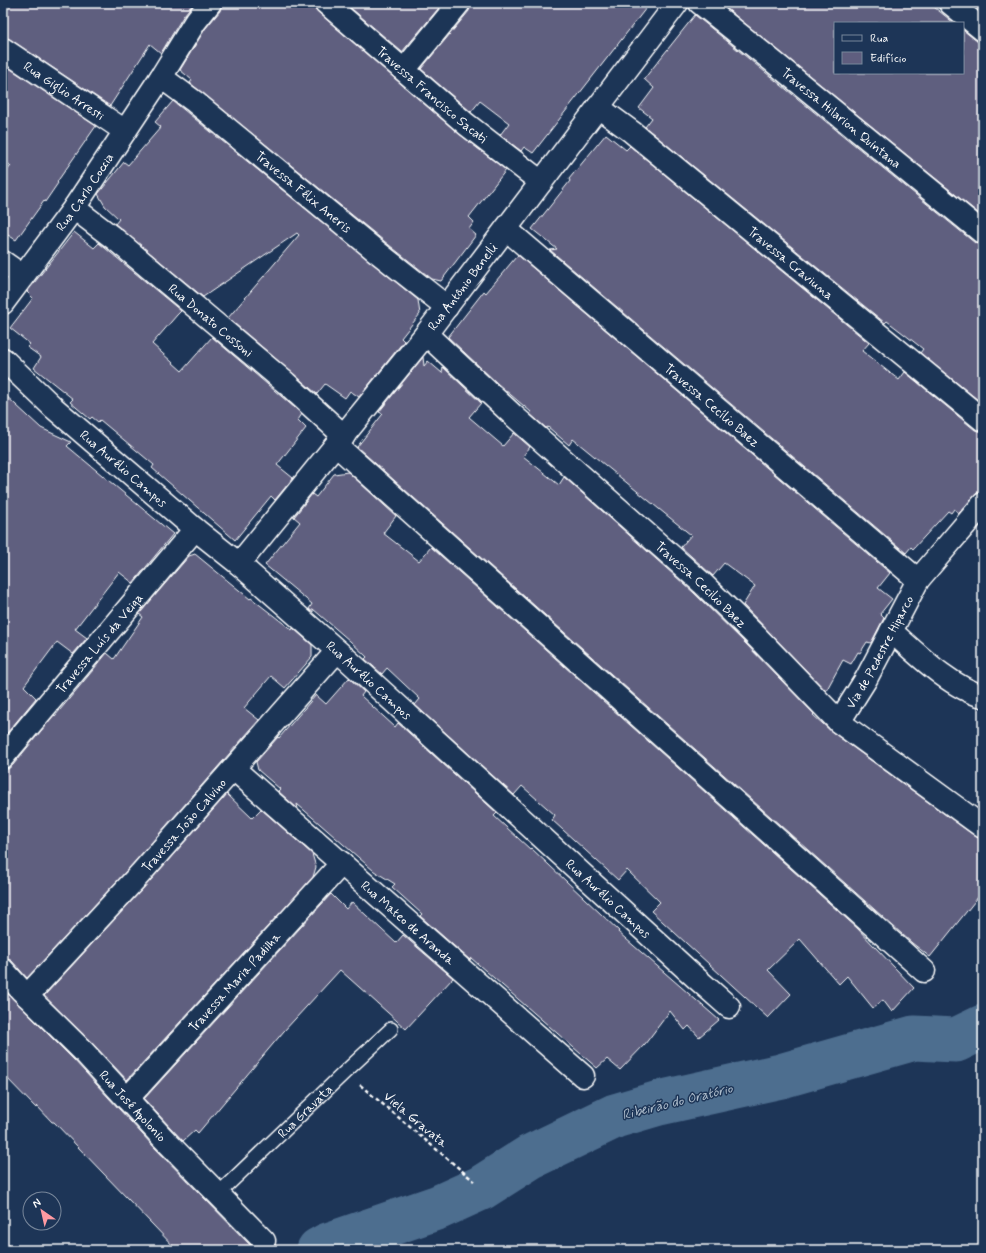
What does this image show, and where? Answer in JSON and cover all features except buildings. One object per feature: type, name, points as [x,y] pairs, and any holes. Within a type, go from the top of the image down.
[{"type":"street","name":"Rua Carlo Coccia","points":[[3,302],[74,208],[195,22],[210,3]]},
{"type":"street","name":"Travessa Francisco Sacati","points":[[326,3],[466,124],[541,182]]},
{"type":"street","points":[[404,70],[459,3]]},
{"type":"street","name":"Rua Antônio Benelli","points":[[239,564],[426,334],[677,3]]},
{"type":"street","name":"Travessa Hilarion Quintana","points":[[700,3],[983,233]]},
{"type":"street","points":[[950,3],[983,30]]},
{"type":"street","name":"Rua Giglio Arresti","points":[[3,49],[125,131]]},
{"type":"street","name":"Travessa Félix Aneris","points":[[161,76],[195,102],[370,246],[447,306]]},
{"type":"street","name":"Travessa Craviuna","points":[[598,107],[632,132],[983,420]]},
{"type":"street","name":"Rua Donato Cossoni","points":[[74,208],[116,240],[286,383],[340,440]]},
{"type":"street","name":"Travessa Cecílio Baez","points":[[506,229],[918,580]]},
{"type":"street","points":[[3,262],[23,276]]},
{"type":"street","name":"Travessa Cecilio Baez","points":[[426,334],[514,416],[702,582],[839,722],[983,827]]},
{"type":"street","name":"Rua Aurélio Campos","points":[[3,359],[54,408],[194,529],[239,564],[337,651],[729,1007]]},
{"type":"street","points":[[340,440],[924,971]]},
{"type":"street","name":"Via de Pedestre Hiparco","points":[[839,722],[866,678],[918,580],[983,504]]},
{"type":"street","name":"Travessa Luís da Veiga","points":[[3,757],[194,529]]},
{"type":"street","points":[[891,631],[954,683],[974,694],[983,696]]},
{"type":"street","name":"Travessa João Calvino","points":[[27,996],[234,769],[337,651]]},
{"type":"street","name":"Rua Mateo de Aranda","points":[[234,769],[583,1076]]},
{"type":"street","name":"Travessa Maria Padilha","points":[[127,1099],[342,863]]},
{"type":"street","name":"Rua José Apolonio","points":[[3,970],[264,1241]]},
{"type":"lane","name":"Rua Gravata","points":[[218,1194],[344,1072],[391,1029]]},
{"type":"path","name":"Viela Gravata","points":[[344,1072],[474,1181]]},
{"type":"waterway","name":"Ribeirão do Oratório","points":[[319,1250],[328,1245],[439,1207],[481,1188],[530,1157],[615,1116],[659,1103],[781,1076],[914,1038],[956,1040],[983,1027]]}]
